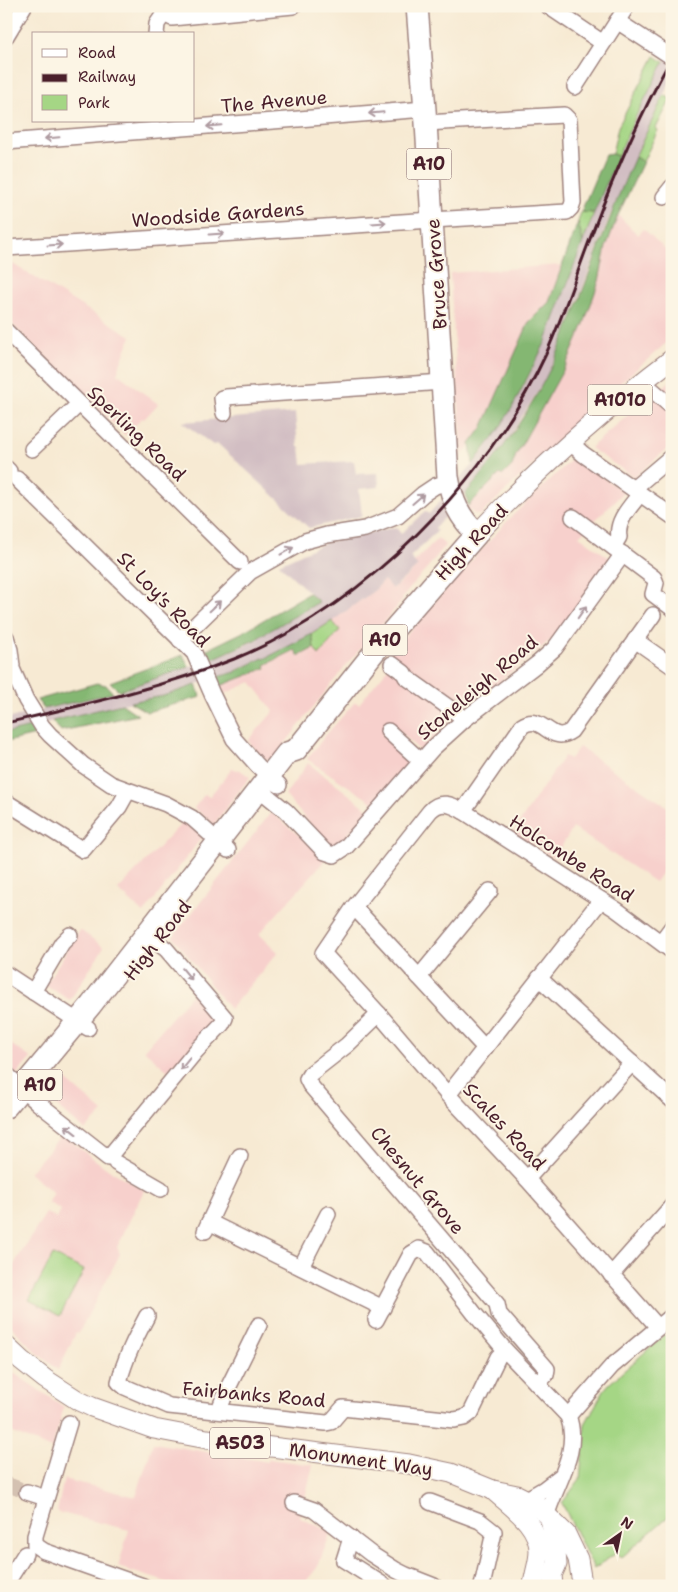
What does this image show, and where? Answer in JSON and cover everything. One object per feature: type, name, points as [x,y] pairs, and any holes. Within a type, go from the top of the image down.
[{"type":"highway","name":"Bruce Grove","points":[[417,6],[449,482],[456,508],[464,521],[477,534]]},
{"type":"highway","name":"High Road","points":[[6,1124],[27,1092],[83,1025],[269,787],[287,753],[296,750],[369,659],[477,534]]},
{"type":"highway","name":"High Road","points":[[6,1107],[27,1092]]},
{"type":"main road","name":"High Road","points":[[477,534],[499,510],[571,443],[672,359]]},
{"type":"main road","name":"Monument Way","points":[[6,1346],[21,1360],[79,1401],[92,1408],[154,1429],[207,1439],[409,1464],[451,1473],[493,1490],[527,1499],[566,1534],[578,1559],[584,1581]]},
{"type":"main road","name":"A503","points":[[493,1490],[524,1518],[537,1536]]},
{"type":"main road","points":[[548,1516],[555,1540],[554,1571]]},
{"type":"main road","points":[[537,1536],[554,1571],[584,1581]]},
{"type":"main road","points":[[535,1586],[538,1560],[537,1536]]},
{"type":"main road","points":[[535,1586],[554,1571]]},
{"type":"street","points":[[6,36],[24,6]]},
{"type":"street","points":[[156,32],[157,24],[166,10],[172,18],[293,6]]},
{"type":"street","points":[[548,6],[603,43]]},
{"type":"street","points":[[575,86],[626,6]]},
{"type":"street","points":[[617,21],[672,57]]},
{"type":"street","name":"The Avenue","points":[[6,142],[425,116],[561,114],[566,116],[569,123],[573,202],[570,211],[432,220]]},
{"type":"street","name":"Woodside Gardens","points":[[6,248],[432,220]]},
{"type":"street","name":"Sperling Road","points":[[6,331],[76,407],[240,562]]},
{"type":"street","points":[[224,413],[222,398],[226,397],[443,382]]},
{"type":"street","points":[[643,382],[672,407]]},
{"type":"street","points":[[32,448],[76,407]]},
{"type":"street","points":[[571,443],[583,454],[672,516]]},
{"type":"street","name":"Stoneleigh Road","points":[[269,787],[286,811],[324,852],[334,856],[346,847],[421,761],[465,719],[552,651],[568,631],[618,551],[619,537],[617,529],[636,492],[672,456]]},
{"type":"street","name":"St Loy's Road","points":[[11,473],[197,658],[234,739],[269,787]]},
{"type":"street","points":[[180,640],[250,572],[305,541],[326,535],[365,529],[398,516],[429,490],[449,482]]},
{"type":"street","points":[[573,516],[654,578],[656,583],[653,594],[672,608]]},
{"type":"street","points":[[463,811],[522,726],[530,722],[538,723],[559,735],[564,735],[571,731],[653,615]]},
{"type":"street","points":[[6,637],[10,665],[31,710],[50,735],[98,776],[128,791],[166,804],[186,814],[200,824],[223,846]]},
{"type":"street","points":[[635,640],[672,666]]},
{"type":"street","points":[[392,664],[406,677],[465,719]]},
{"type":"street","points":[[388,731],[421,761]]},
{"type":"street","points":[[6,802],[83,850],[119,807],[128,791]]},
{"type":"street","name":"Holcombe Road","points":[[354,907],[434,807],[446,804],[463,811],[601,900],[666,946]]},
{"type":"street","points":[[419,977],[490,891]]},
{"type":"street","points":[[448,1095],[601,900]]},
{"type":"street","points":[[354,907],[486,1048]]},
{"type":"street","name":"Scales Road","points":[[354,907],[322,954],[379,1014],[448,1095],[527,1179],[658,1327]]},
{"type":"street","points":[[666,946],[672,927]]},
{"type":"street","points":[[34,992],[62,943],[70,936]]},
{"type":"street","points":[[112,1160],[202,1043],[222,1024],[225,1018],[166,949],[152,938]]},
{"type":"street","points":[[6,974],[83,1025]]},
{"type":"street","points":[[540,978],[672,1100]]},
{"type":"street","name":"Chesnut Grove","points":[[379,1014],[347,1045],[310,1074],[307,1080],[497,1304],[499,1314],[547,1369],[546,1375],[537,1384]]},
{"type":"street","points":[[527,1179],[632,1063]]},
{"type":"street","points":[[6,1074],[58,1120],[112,1160],[155,1181]]},
{"type":"street","points":[[240,1156],[207,1226],[301,1267],[380,1314],[411,1254],[418,1249],[431,1255],[474,1313],[505,1350],[568,1416],[572,1429],[572,1438],[567,1463],[548,1516]]},
{"type":"street","points":[[611,1275],[672,1206]]},
{"type":"street","points":[[301,1267],[328,1214]]},
{"type":"street","name":"Fairbanks Road","points":[[148,1316],[125,1361],[119,1382],[125,1387],[169,1406],[326,1423],[332,1422],[342,1408],[460,1420],[471,1413],[498,1357],[505,1350]]},
{"type":"street","points":[[568,1416],[612,1366],[672,1316]]},
{"type":"street","points":[[219,1410],[259,1325]]},
{"type":"street","points":[[6,1584],[30,1549],[69,1423]]},
{"type":"street","points":[[527,1499],[562,1475]]},
{"type":"street","points":[[27,1492],[46,1498]]},
{"type":"street","points":[[430,1502],[480,1521],[494,1532],[482,1586]]},
{"type":"street","points":[[294,1503],[314,1510],[396,1570],[427,1585]]},
{"type":"street","points":[[351,1538],[344,1560],[385,1586],[396,1570]]},
{"type":"street","points":[[30,1549],[44,1552],[143,1586]]},
{"type":"shaded area","points":[[672,48],[672,78],[609,217],[563,340],[545,379],[499,454],[435,528],[437,531],[410,557],[418,566],[392,589],[384,580],[375,590],[327,625],[264,660],[263,658],[236,670],[236,672],[163,696],[122,704],[6,733],[6,719],[122,691],[230,652],[259,639],[259,637],[319,602],[279,564],[327,542],[396,527],[401,534],[425,511],[429,514],[485,450],[524,386],[536,362],[601,194],[650,88]]},
{"type":"shaded area","points":[[618,215],[638,235],[644,229],[672,256],[672,338],[595,405],[480,515],[474,514],[467,507],[500,474],[502,475],[512,466],[516,455],[566,365],[584,324],[599,281],[606,247]]},
{"type":"shaded area","points":[[6,260],[131,336],[117,373],[158,404],[125,435],[6,318]]},
{"type":"shaded area","points":[[562,265],[549,302],[529,323],[482,428],[462,456],[450,273]]},
{"type":"shaded area","points":[[672,380],[672,445],[634,477],[590,448],[647,399]]},
{"type":"shaded area","points":[[295,413],[298,447],[300,447],[302,464],[354,461],[356,474],[378,473],[379,487],[359,489],[362,516],[309,528],[218,444],[213,445],[182,422]]},
{"type":"shaded area","points":[[573,458],[624,492],[579,536],[611,559],[558,634],[494,686],[429,742],[421,752],[391,722],[382,734],[412,762],[375,804],[307,759],[355,702],[359,704],[393,662],[387,657],[431,606],[510,518]]},
{"type":"shaded area","points":[[438,538],[445,545],[402,598],[403,600],[347,664],[273,759],[265,759],[248,741],[274,711],[251,682],[224,694],[220,686],[265,668],[264,665],[296,650],[299,656],[314,648],[319,654],[340,630],[332,621],[375,590],[384,580],[393,589],[417,567],[414,562]]},
{"type":"shaded area","points":[[579,747],[672,810],[672,858],[655,882],[573,828],[554,858],[513,832],[564,756],[570,759]]},
{"type":"shaded area","points":[[308,763],[369,810],[336,848],[320,835],[285,795]]},
{"type":"shaded area","points":[[232,769],[240,770],[250,777],[214,824],[194,808],[205,794],[209,797]]},
{"type":"shaded area","points":[[270,814],[273,814],[327,858],[259,934],[278,952],[230,1009],[173,937]]},
{"type":"shaded area","points":[[184,821],[203,836],[144,913],[118,890]]},
{"type":"shaded area","points":[[80,930],[104,947],[70,1000],[45,985]]},
{"type":"shaded area","points":[[192,994],[213,1022],[168,1071],[144,1050]]},
{"type":"shaded area","points":[[6,1041],[31,1058],[6,1086]]},
{"type":"shaded area","points":[[63,1078],[103,1112],[85,1130],[47,1098]]},
{"type":"shaded area","points":[[63,1134],[106,1168],[144,1190],[117,1247],[120,1254],[78,1334],[76,1333],[58,1370],[37,1353],[6,1321],[6,1277],[46,1213],[57,1218],[61,1210],[48,1202],[54,1193],[29,1173]]},
{"type":"shaded area","points":[[6,1368],[64,1407],[52,1449],[6,1430]]},
{"type":"shaded area","points":[[153,1443],[268,1462],[269,1459],[313,1465],[300,1518],[331,1532],[317,1568],[302,1586],[179,1586],[118,1567],[129,1530],[57,1512],[64,1479],[136,1497]]},
{"type":"green space","points":[[655,56],[664,62],[618,156],[612,154],[618,127]]},
{"type":"green space","points":[[664,95],[671,99],[656,128],[658,130],[643,162],[635,157]]},
{"type":"green space","points":[[612,154],[618,156],[594,213],[581,212],[605,155]]},
{"type":"green space","points":[[635,157],[643,162],[618,215],[606,247],[599,281],[584,324],[566,365],[516,455],[512,466],[502,476],[500,474],[468,506],[466,493],[515,430],[536,396],[554,361]]},
{"type":"green space","points":[[581,212],[594,213],[583,242],[578,222]]},
{"type":"green space","points":[[578,222],[583,242],[546,341],[512,408],[498,431],[473,464],[470,444],[482,428],[529,322],[549,302]]},
{"type":"green space","points":[[309,593],[319,602],[259,638],[210,660],[206,650],[241,633]]},
{"type":"green space","points":[[332,621],[340,630],[319,655],[314,648],[312,634]]},
{"type":"green space","points":[[312,634],[314,648],[299,656],[295,650],[265,665],[266,668],[220,686],[217,677],[236,672]]},
{"type":"green space","points":[[183,655],[189,667],[119,691],[110,682]]},
{"type":"green space","points":[[97,683],[106,685],[113,693],[44,709],[37,700]]},
{"type":"green space","points":[[196,685],[201,697],[147,712],[130,702],[163,696]]},
{"type":"green space","points":[[122,704],[138,715],[61,731],[52,721]]},
{"type":"green space","points":[[31,727],[36,735],[6,742],[6,733]]},
{"type":"green space","points":[[53,1255],[84,1270],[60,1316],[29,1300]]},
{"type":"green space","points":[[672,1328],[672,1513],[622,1557],[615,1554],[594,1569],[562,1503],[580,1479],[585,1424],[609,1384]]},
{"type":"tunnel","points":[[6,1484],[27,1492]]},
{"type":"railway","points":[[6,723],[150,687],[234,659],[282,636],[329,607],[375,573],[417,534],[456,492],[491,448],[521,401],[553,339],[619,165],[672,57]]}]
